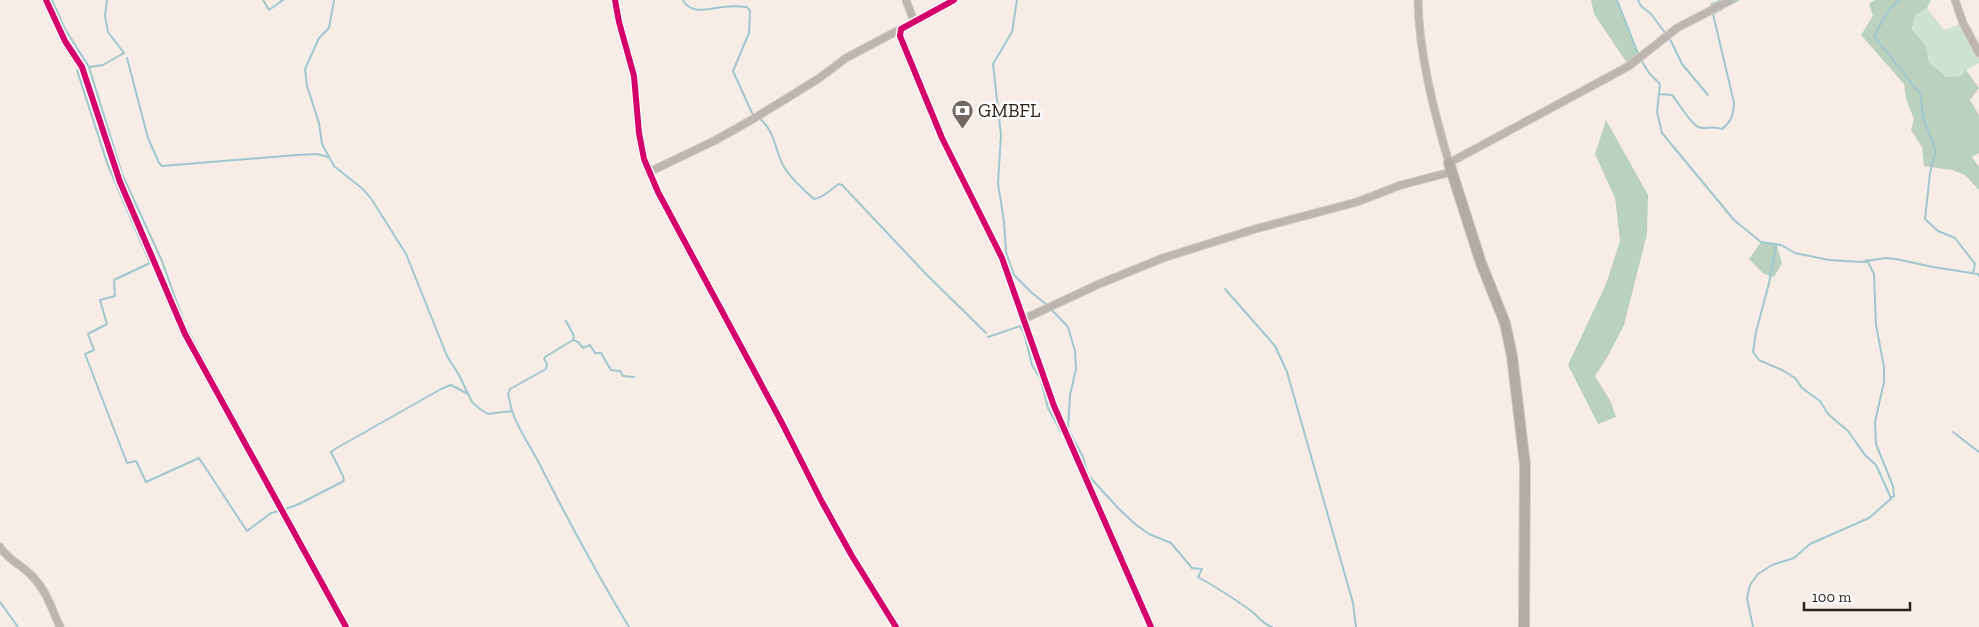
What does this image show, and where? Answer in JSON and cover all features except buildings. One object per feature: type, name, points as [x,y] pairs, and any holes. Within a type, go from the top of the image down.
[{"type":"street","points":[[46,0],[65,41],[82,66],[120,182],[185,334],[346,627]]},
{"type":"street","points":[[615,0],[634,76],[639,133],[644,159],[649,172],[822,502],[852,556],[896,627]]},
{"type":"street","points":[[906,0],[914,21]]},
{"type":"street","points":[[649,172],[714,141],[753,119],[846,58],[954,0]]},
{"type":"street","points":[[1418,0],[1419,29],[1431,92],[1450,168],[1481,263],[1505,323],[1512,356],[1526,465],[1524,627]]},
{"type":"street","points":[[1024,319],[1108,280],[1163,258],[1357,202],[1450,168],[1621,71],[1678,28],[1731,0]]},
{"type":"street","points":[[1955,0],[1963,23],[1979,53]]},
{"type":"street","points":[[901,30],[900,36],[940,133],[974,206],[1002,258],[1054,406],[1151,627]]},
{"type":"street","points":[[0,547],[12,561],[31,574],[42,587],[60,627]]},
{"type":"green space","points":[[1591,0],[1617,0],[1639,57],[1629,66],[1594,14]]},
{"type":"green space","points":[[1875,0],[1931,0],[1927,8],[1915,16],[1912,29],[1926,46],[1929,62],[1946,77],[1960,76],[1966,70],[1979,88],[1970,100],[1979,115],[1979,153],[1972,157],[1979,167],[1979,190],[1965,175],[1952,170],[1924,166],[1922,147],[1911,130],[1914,119],[1906,99],[1904,84],[1861,35],[1873,16],[1869,4]]},
{"type":"green space","points":[[1927,8],[1944,30],[1963,23],[1979,53],[1979,63],[1966,70],[1960,76],[1946,77],[1929,62],[1926,46],[1912,29],[1915,16]]},
{"type":"green space","points":[[1606,120],[1648,195],[1647,234],[1624,325],[1595,376],[1611,402],[1616,417],[1598,424],[1568,365],[1606,284],[1620,241],[1615,198],[1595,154]]},
{"type":"green space","points":[[1761,242],[1776,244],[1782,263],[1774,277],[1764,274],[1749,259]]},
{"type":"waterway","points":[[52,0],[65,29],[89,67],[122,174],[162,261],[185,325]]},
{"type":"waterway","points":[[89,67],[103,65],[124,53],[108,32],[105,16],[107,0]]},
{"type":"waterway","points":[[263,0],[269,10],[283,0]]},
{"type":"waterway","points":[[334,0],[329,28],[319,38],[305,69],[307,86],[319,123],[322,144],[334,166],[364,190],[372,200],[406,254],[447,356],[472,402],[488,414],[503,412]]},
{"type":"waterway","points":[[683,0],[687,5],[696,10],[738,6],[747,7],[750,11],[749,33],[733,71],[752,113],[755,115]]},
{"type":"waterway","points":[[1017,0],[1012,32],[993,64],[1001,135],[998,183],[1006,252],[1014,275],[1047,305]]},
{"type":"waterway","points":[[1617,0],[1639,56]]},
{"type":"waterway","points":[[1638,0],[1666,34]]},
{"type":"waterway","points":[[1712,7],[1711,5],[1722,0]]},
{"type":"waterway","points":[[1659,94],[1672,95],[1698,127],[1722,129],[1728,123],[1734,103],[1713,14],[1738,0]]},
{"type":"waterway","points":[[1899,0],[1890,8],[1874,36],[1921,95],[1923,118],[1936,151],[1930,173],[1925,219],[1938,231],[1955,238],[1975,264],[1973,273]]},
{"type":"waterway","points":[[1669,37],[1682,64],[1708,95]]},
{"type":"waterway","points":[[127,58],[148,138],[162,166],[297,155],[317,154],[328,157]]},
{"type":"waterway","points":[[1641,60],[1649,73],[1660,84],[1657,112],[1662,133],[1734,220],[1761,242],[1781,245],[1795,253],[1829,260],[1861,262],[1885,258],[1896,259],[1978,274],[1979,276]]},
{"type":"waterway","points":[[77,70],[107,163],[150,263],[114,280],[115,296],[100,300],[107,324],[88,334],[94,350],[85,354],[127,463],[136,461],[146,482],[199,458],[247,531],[271,513],[279,511]]},
{"type":"waterway","points":[[759,118],[772,135],[784,167],[802,188],[814,199],[824,195],[839,184],[842,185],[927,275],[986,333]]},
{"type":"waterway","points":[[1776,245],[1753,352],[1759,360],[1795,378],[1802,388],[1820,401],[1828,414],[1848,431],[1865,455],[1876,465],[1891,498]]},
{"type":"waterway","points":[[1753,627],[1747,598],[1750,585],[1758,574],[1772,565],[1794,558],[1810,544],[1869,518],[1894,496],[1893,486],[1876,444],[1875,422],[1884,382],[1884,367],[1876,325],[1874,274],[1867,260]]},
{"type":"waterway","points":[[1225,289],[1275,346],[1287,372],[1353,603],[1356,627]]},
{"type":"waterway","points":[[1051,309],[1068,327],[1075,351],[1076,369],[1070,395],[1068,429],[1083,457],[1088,475],[1135,524],[1149,534],[1171,543],[1192,568],[1202,569],[1198,577],[1237,601],[1265,624],[1272,627]]},
{"type":"waterway","points":[[566,321],[574,336],[573,340]]},
{"type":"waterway","points":[[988,337],[1020,326],[1024,333],[1032,365],[1041,380],[1048,408],[1061,432]]},
{"type":"waterway","points":[[187,329],[280,501]]},
{"type":"waterway","points":[[512,411],[508,394],[510,389],[546,369],[545,357],[573,340],[578,342],[583,348],[590,345],[595,353],[601,353],[611,370],[620,371],[623,376],[634,377]]},
{"type":"waterway","points":[[283,510],[299,504],[344,480],[331,452],[335,449],[441,389],[451,385],[468,394]]},
{"type":"waterway","points":[[505,412],[512,411],[583,547],[629,627]]},
{"type":"waterway","points":[[1953,432],[1979,452]]},
{"type":"waterway","points":[[0,602],[18,627]]},
{"type":"cycle path","points":[[46,0],[65,41],[82,67],[120,182],[185,334],[346,627]]},
{"type":"cycle path","points":[[615,0],[634,76],[639,133],[644,159],[658,192],[782,423],[822,502],[852,556],[896,627]]},
{"type":"cycle path","points":[[954,0],[901,29],[900,36],[942,138],[1002,258],[1054,406],[1151,627]]},
{"type":"place","name":"GMBFL","points":[[962,129]]}]
